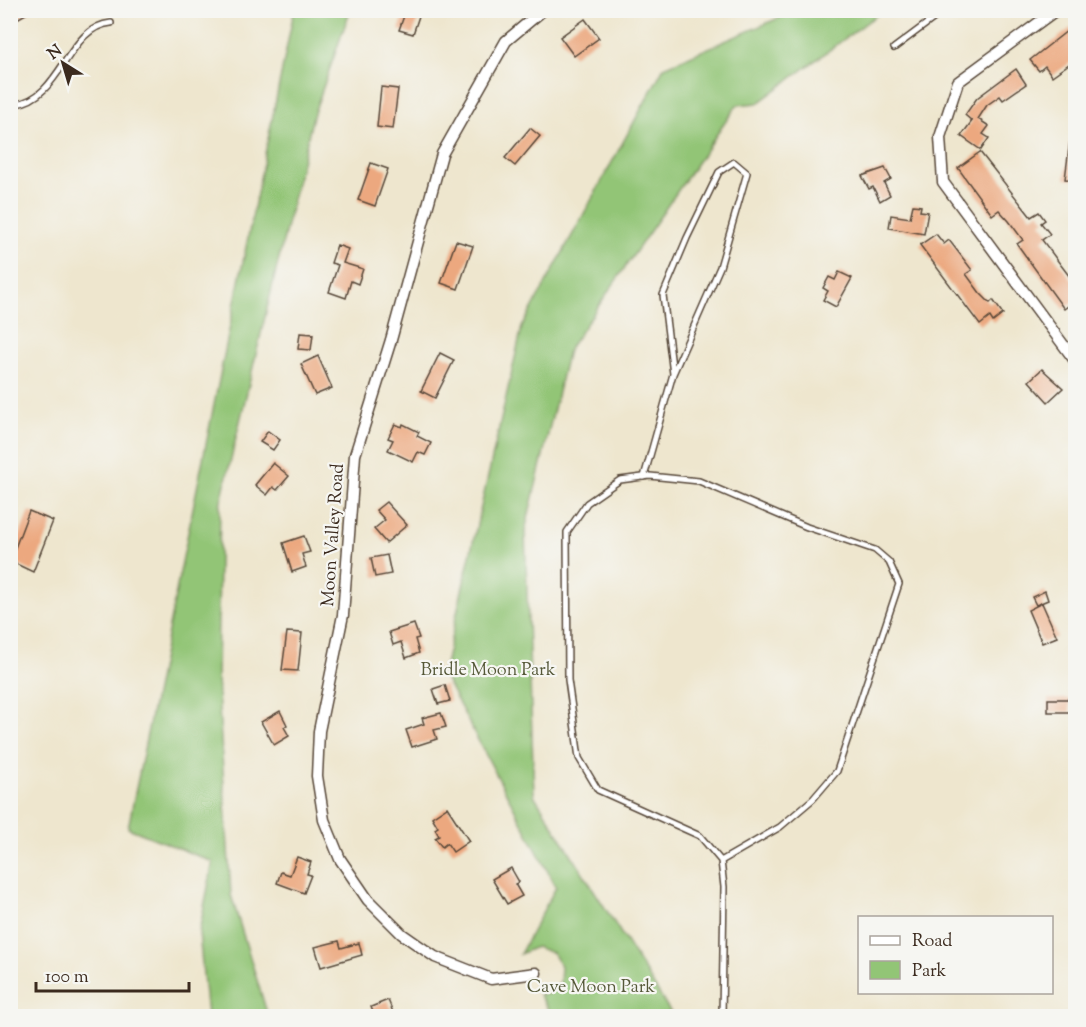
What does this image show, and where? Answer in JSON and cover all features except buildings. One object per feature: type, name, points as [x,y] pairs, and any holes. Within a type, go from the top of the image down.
[{"type":"street","name":"Moon Valley Road","points":[[536,973],[491,979],[435,957],[402,934],[368,900],[340,859],[324,820],[317,776],[319,731],[343,615],[355,455],[391,340],[442,154],[506,41],[543,10]]},
{"type":"street","points":[[1056,10],[958,82],[940,137],[943,182],[1076,362]]},
{"type":"lane","points":[[894,48],[945,10]]},
{"type":"lane","points":[[10,97],[16,104],[27,102],[50,84],[89,31],[99,24],[111,23]]},
{"type":"lane","points":[[644,477],[673,374],[720,267],[747,173],[735,162],[719,172],[663,295],[673,374]]},
{"type":"lane","points":[[721,861],[780,827],[813,799],[837,771],[899,584],[889,562],[874,550],[807,527],[699,481],[644,477],[620,480],[587,503],[567,532],[568,680],[579,758],[598,790],[700,836],[721,861],[724,887],[722,1017]]},
{"type":"green space","points":[[294,11],[350,11],[313,116],[220,505],[217,677],[231,895],[268,1016],[207,1016],[199,932],[213,862],[128,828]]},
{"type":"green space","name":"Bridle Moon Park","points":[[795,11],[882,11],[758,103],[737,105],[568,350],[525,531],[534,795],[673,1016],[552,1016],[539,994],[549,994],[560,983],[561,966],[553,953],[536,947],[520,954],[556,887],[443,674],[522,327],[664,67]]},
{"type":"park label","name":"Cave Moon Park","points":[[591,986]]}]
